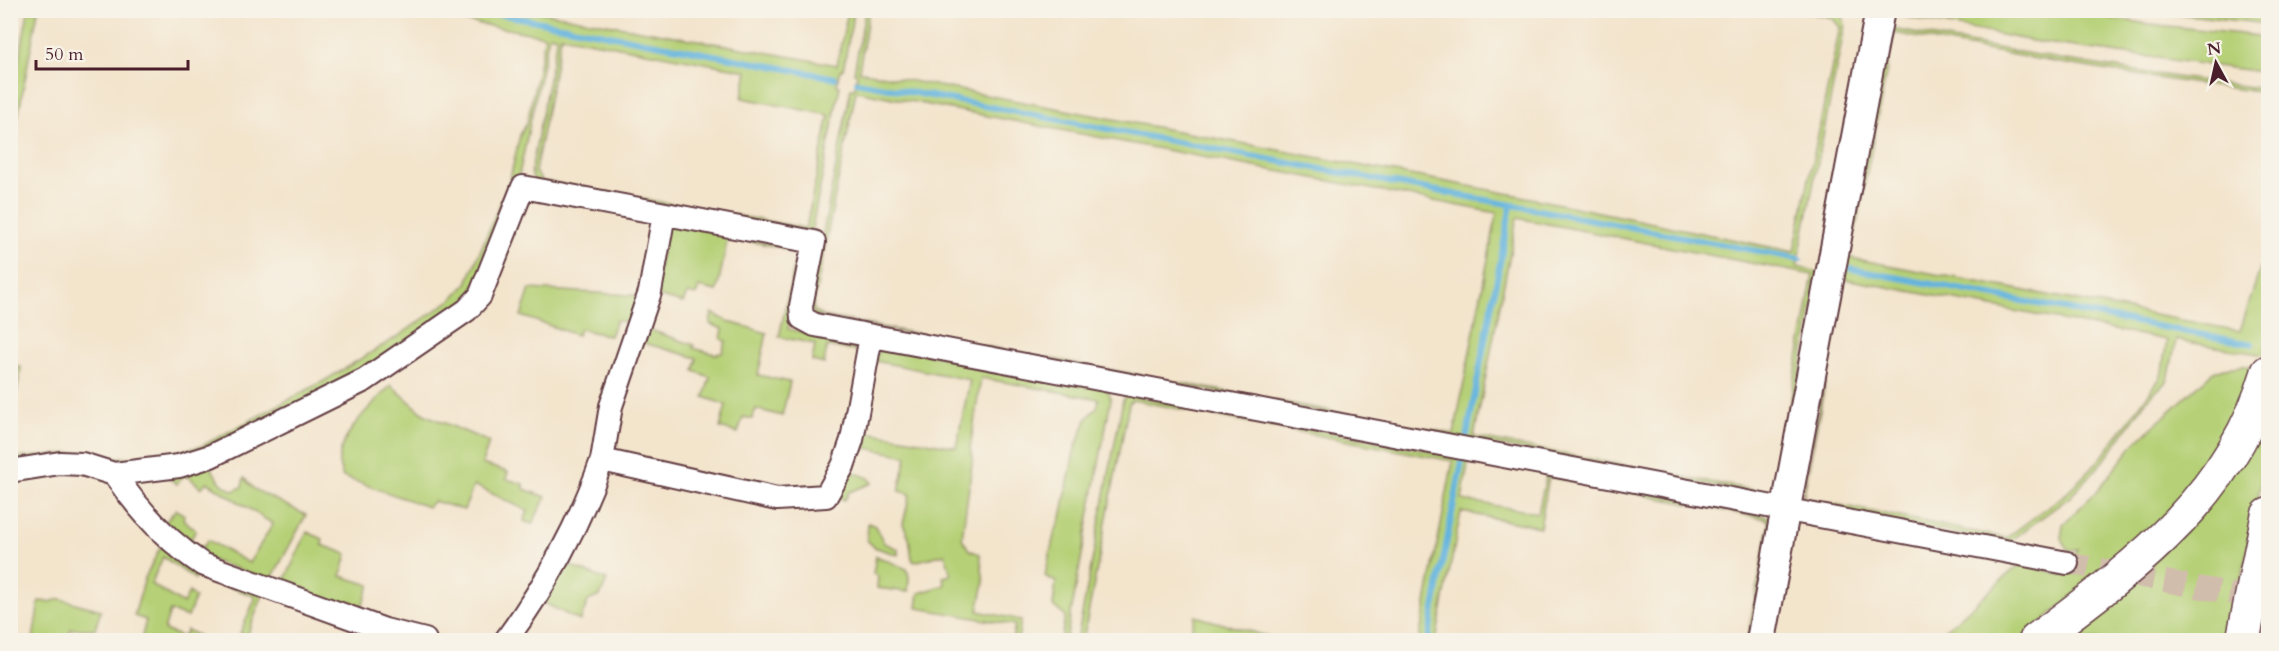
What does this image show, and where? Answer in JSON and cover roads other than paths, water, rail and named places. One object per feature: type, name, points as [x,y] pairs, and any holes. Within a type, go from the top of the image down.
[{"type":"highway","points":[[2036,640],[2136,565],[2191,510],[2211,486],[2235,448],[2254,411],[2268,374]]},
{"type":"highway","points":[[2243,640],[2268,515]]},
{"type":"street","points":[[1761,640],[1880,10]]},
{"type":"street","points":[[10,471],[60,464],[82,464],[114,474],[179,466],[212,456],[365,380],[467,310],[480,296],[523,187],[814,242],[801,306],[802,318],[814,325],[2067,563]]},
{"type":"street","points":[[506,640],[523,617],[556,560],[593,484],[602,460],[611,406],[650,292],[664,214]]},
{"type":"street","points":[[602,460],[777,499],[826,496],[843,466],[852,440],[871,336]]},
{"type":"street","points":[[114,474],[128,495],[176,547],[202,564],[364,623],[425,640]]},
{"type":"waterway","points":[[478,10],[835,78]]},
{"type":"waterway","points":[[857,82],[1800,259]]},
{"type":"waterway","points":[[1467,435],[1511,205]]},
{"type":"waterway","points":[[1851,269],[2252,344]]},
{"type":"waterway","points":[[1428,640],[1462,461]]},
{"type":"tunnel","points":[[2067,563],[2268,600]]}]
